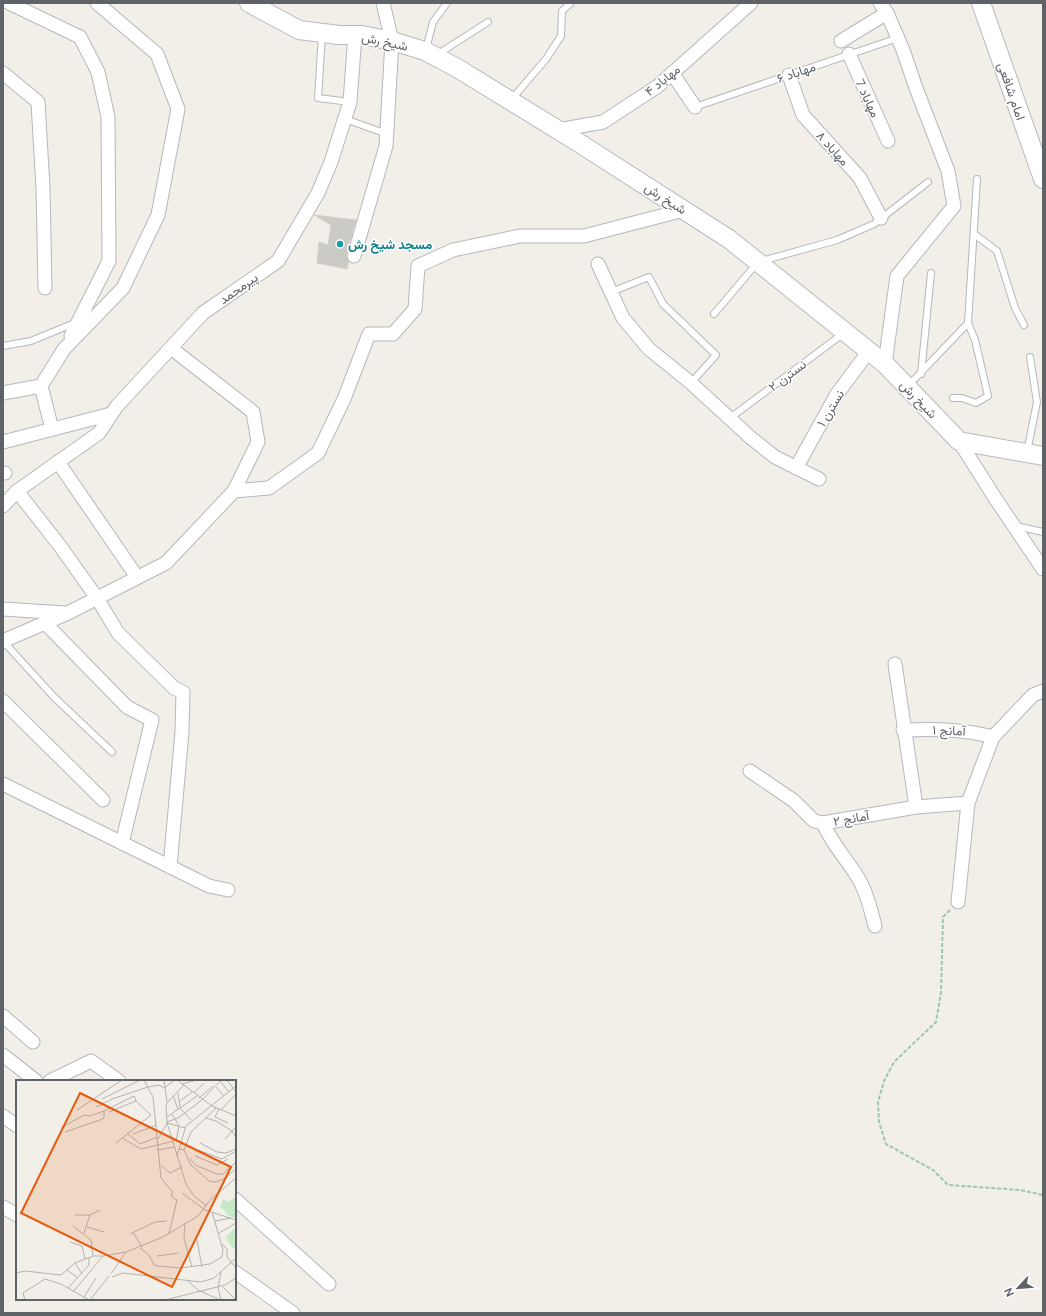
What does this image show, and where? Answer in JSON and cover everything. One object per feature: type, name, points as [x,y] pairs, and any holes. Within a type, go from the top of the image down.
[{"type":"street","points":[[9,3],[80,37],[98,72],[108,117],[109,261],[64,349],[41,386],[52,429]]},
{"type":"street","points":[[64,349],[123,288],[158,215],[178,109],[157,54],[97,3]]},
{"type":"street","name":"شیخ رش","points":[[249,3],[299,30],[355,35],[392,41],[430,54],[558,130],[729,239],[885,364],[959,441]]},
{"type":"street","points":[[354,256],[386,146],[392,41],[384,3]]},
{"type":"street","name":"مهاباد ۴","points":[[558,130],[603,122],[658,86],[751,3]]},
{"type":"street","name":"امام شافعی","points":[[981,3],[1043,179]]},
{"type":"street","points":[[841,41],[884,8],[898,38],[948,171],[954,206],[897,276],[885,364]]},
{"type":"street","name":"پیرمحمد","points":[[3,506],[17,491],[99,434],[117,406],[203,313],[278,261],[318,193],[331,162],[350,102],[355,35]]},
{"type":"street","name":"مهاباد 7","points":[[848,54],[888,141]]},
{"type":"street","points":[[3,73],[38,102],[43,188],[45,288]]},
{"type":"street","points":[[672,73],[695,107]]},
{"type":"street","name":"مهاباد ۸","points":[[789,75],[803,115],[860,178],[881,218]]},
{"type":"street","points":[[234,491],[269,488],[318,453],[344,400],[370,334],[393,334],[416,310],[418,266],[452,250],[520,236],[584,236],[684,210]]},
{"type":"street","points":[[598,264],[623,318],[649,349],[691,383],[750,438],[775,457],[819,479]]},
{"type":"street","points":[[3,641],[68,613],[166,563],[234,491],[258,442],[253,412],[171,348]]},
{"type":"street","name":"نسترن ۱","points":[[796,468],[837,394],[868,351]]},
{"type":"street","points":[[3,393],[41,386]]},
{"type":"street","points":[[3,442],[112,414]]},
{"type":"street","points":[[959,441],[1035,454]]},
{"type":"street","points":[[959,441],[1043,569]]},
{"type":"street","points":[[58,462],[137,578]]},
{"type":"street","points":[[17,491],[98,598],[118,633],[174,688],[183,692],[182,732],[170,867]]},
{"type":"street","points":[[3,609],[68,613]]},
{"type":"street","points":[[45,623],[127,707],[152,720],[122,843]]},
{"type":"street","points":[[895,664],[903,730],[916,807]]},
{"type":"street","points":[[958,902],[968,803],[993,736],[1033,695],[1043,691]]},
{"type":"street","points":[[3,701],[103,800]]},
{"type":"street","name":"آمانج ۱","points":[[903,730],[940,728],[970,731],[993,736]]},
{"type":"street","name":"آمانج ۲","points":[[750,771],[794,801],[814,821],[823,823],[916,807],[968,803]]},
{"type":"street","points":[[3,784],[209,886],[228,890]]},
{"type":"street","points":[[823,823],[828,834],[855,873],[865,891],[875,926]]},
{"type":"street","points":[[3,1016],[34,1042]]},
{"type":"street","points":[[3,1055],[35,1080]]},
{"type":"street","points":[[52,1080],[91,1062],[117,1080]]},
{"type":"street","points":[[3,1116],[16,1125]]},
{"type":"street","points":[[236,1200],[329,1284]]},
{"type":"street","points":[[3,1208],[16,1214]]},
{"type":"street","points":[[236,1273],[293,1313]]},
{"type":"lane","points":[[430,54],[433,22],[447,3]]},
{"type":"lane","points":[[510,101],[546,59],[561,36],[562,11],[571,3]]},
{"type":"lane","points":[[430,54],[488,22]]},
{"type":"lane","points":[[322,33],[318,98],[350,102]]},
{"type":"lane","name":"مهاباد ۶","points":[[695,107],[898,38]]},
{"type":"lane","points":[[345,119],[387,134]]},
{"type":"lane","points":[[952,398],[962,398],[976,403],[988,396],[975,340],[968,323],[977,179]]},
{"type":"lane","points":[[714,314],[758,262],[837,240],[874,224],[928,182]]},
{"type":"lane","points":[[974,234],[997,251],[1015,308],[1024,324]]},
{"type":"lane","points":[[921,374],[931,273]]},
{"type":"lane","points":[[611,292],[649,277],[663,304],[716,355],[691,383]]},
{"type":"lane","points":[[3,346],[31,340],[78,322]]},
{"type":"lane","points":[[907,388],[968,323]]},
{"type":"lane","name":"نسترن ۲","points":[[730,418],[845,332]]},
{"type":"lane","points":[[1030,357],[1036,402],[1035,454]]},
{"type":"lane","points":[[1013,525],[1043,532]]},
{"type":"lane","points":[[3,641],[54,697],[112,752]]},
{"type":"path","points":[[958,902],[943,918],[941,993],[936,1022],[894,1062],[884,1081],[878,1102],[879,1122],[886,1144],[933,1170],[948,1185],[1020,1190],[1043,1195]]},
{"type":"building","name":"مسجد شیخ رش","points":[[314,215],[356,220],[346,254],[349,262],[347,269],[317,263],[319,242],[328,245],[331,225]]},
{"type":"place","name":"مسجد شیخ رش","points":[[340,244]]}]
